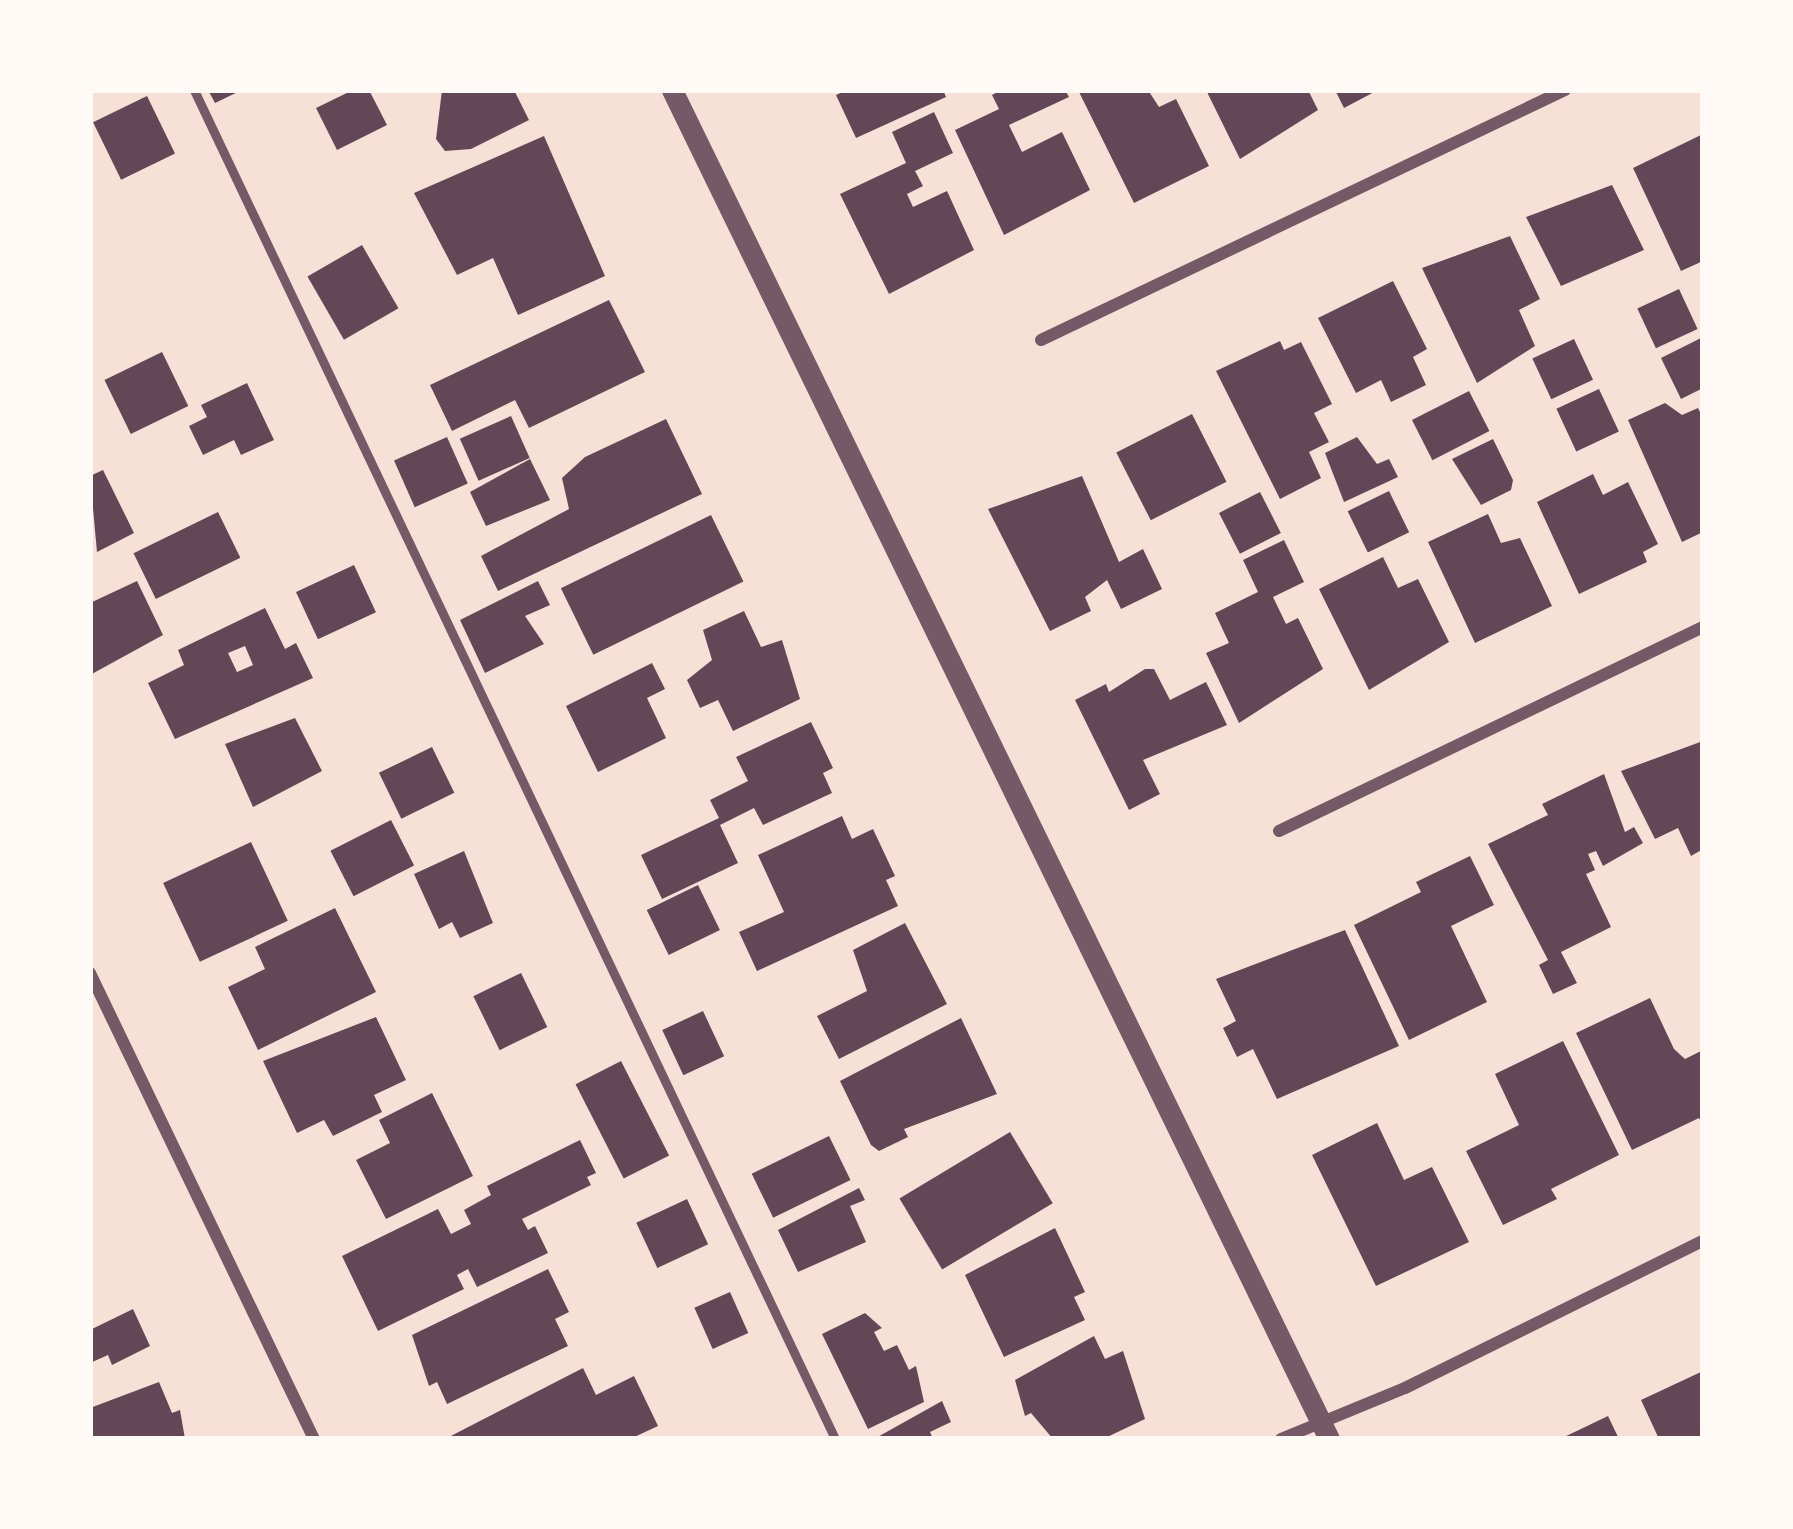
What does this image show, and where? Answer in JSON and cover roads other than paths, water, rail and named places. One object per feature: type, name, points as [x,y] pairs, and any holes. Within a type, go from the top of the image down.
[{"type":"street","points":[[671,90],[1326,1432]]},
{"type":"street","points":[[1041,340],[1565,90]]},
{"type":"street","points":[[1279,831],[1703,627]]},
{"type":"street","points":[[90,973],[314,1439]]},
{"type":"street","points":[[1281,1439],[1326,1432],[1703,1241]]},
{"type":"lane","points":[[194,90],[835,1439]]}]
